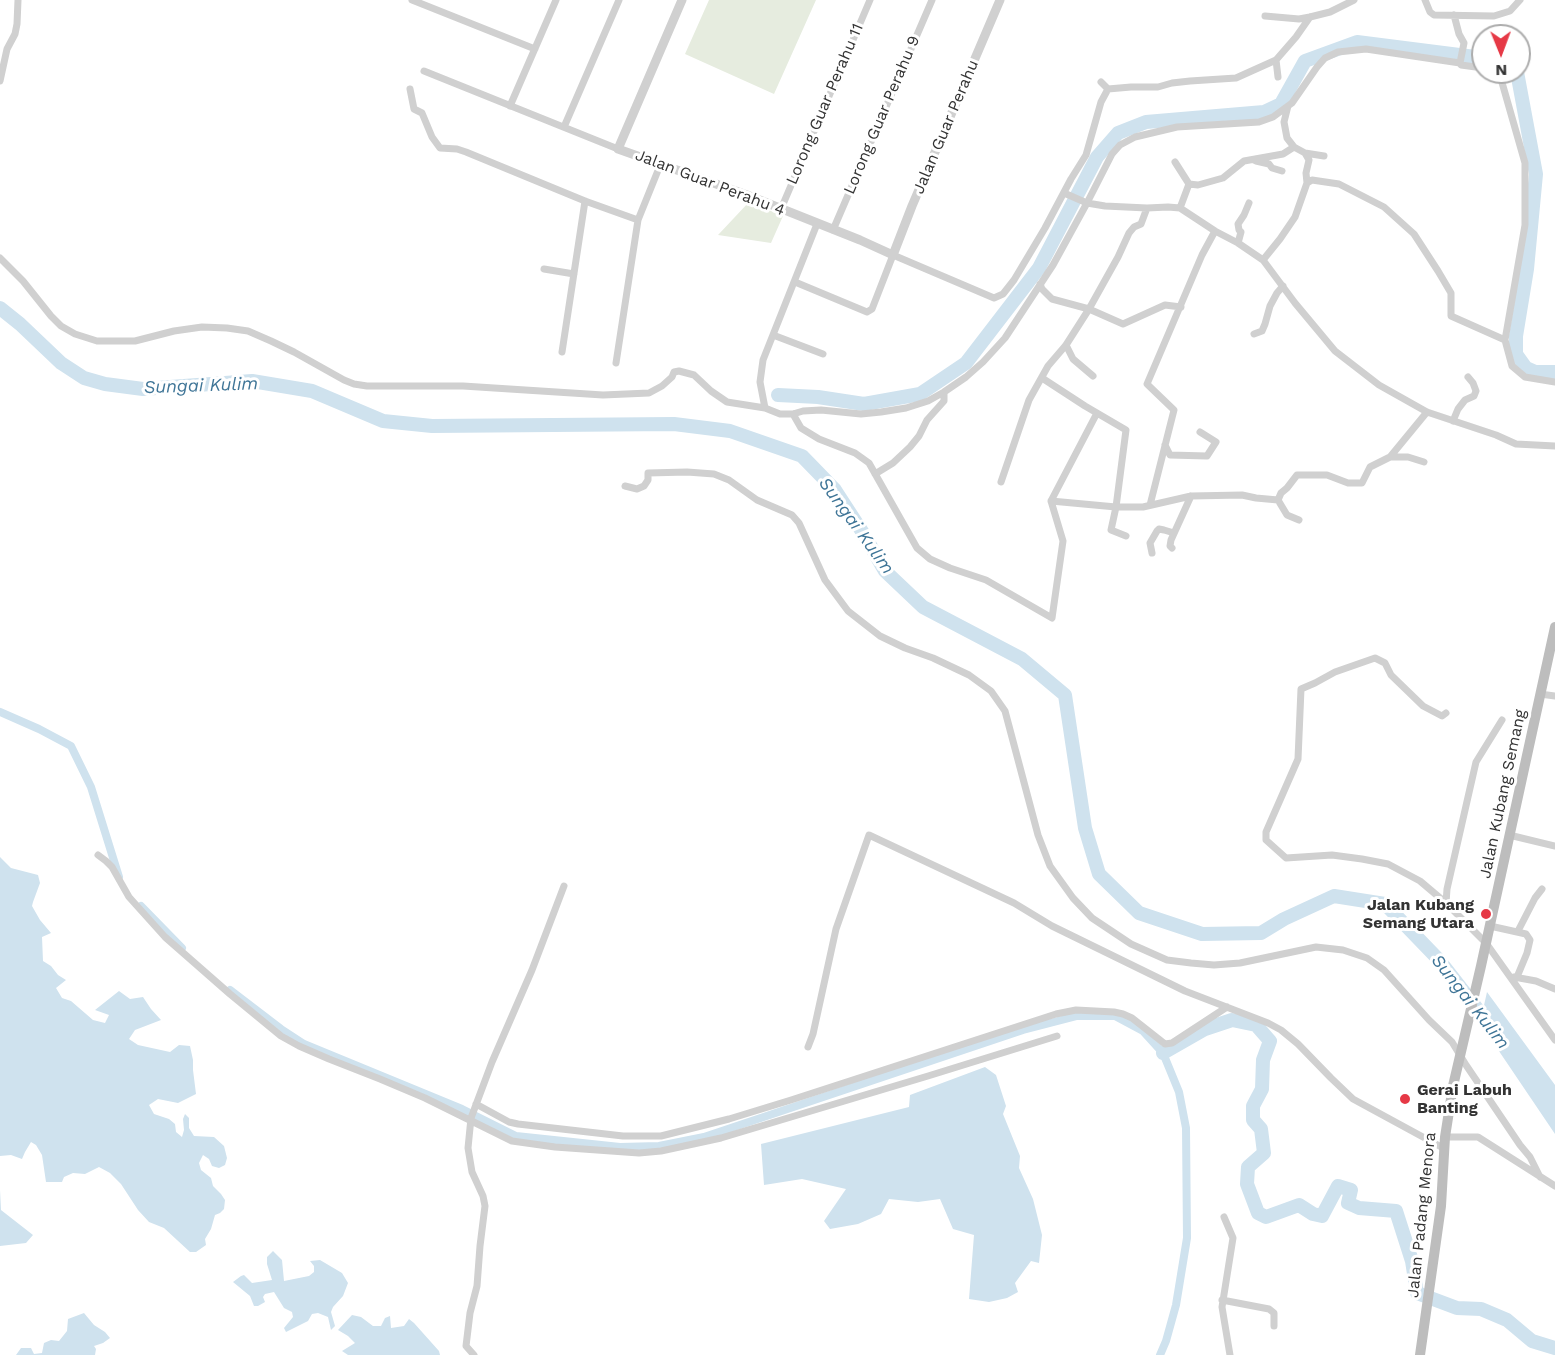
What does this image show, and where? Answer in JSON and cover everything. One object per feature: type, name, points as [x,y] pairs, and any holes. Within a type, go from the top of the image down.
[{"type":"main road","name":"Jalan Kubang Semang","points":[[1464,1043],[1555,627]]},
{"type":"main road","name":"Jalan Padang Menora","points":[[1420,1355],[1441,1206],[1445,1137],[1453,1086],[1464,1043]]},
{"type":"street","points":[[0,81],[7,49],[15,34],[18,0]]},
{"type":"street","points":[[412,0],[535,49]]},
{"type":"street","points":[[510,106],[556,0]]},
{"type":"street","points":[[564,127],[619,0]]},
{"type":"street","points":[[618,148],[682,0]]},
{"type":"street","name":"Lorong Guar Perahu 11","points":[[781,209],[870,0]]},
{"type":"street","name":"Lorong Guar Perahu 9","points":[[833,230],[932,0]]},
{"type":"street","name":"Jalan Guar Perahu","points":[[893,255],[1000,0]]},
{"type":"street","points":[[1265,16],[1299,19],[1330,12],[1354,0]]},
{"type":"street","points":[[1425,0],[1430,12],[1434,15],[1494,15],[1510,12],[1520,0]]},
{"type":"street","points":[[1454,15],[1464,44],[1460,62]]},
{"type":"street","points":[[1101,82],[1108,89],[1158,87],[1181,82],[1236,78],[1276,60],[1310,17]]},
{"type":"street","points":[[0,258],[61,326],[75,334],[96,341],[135,341],[201,327],[227,328],[248,331],[294,351],[344,380],[367,386],[463,386],[603,395],[649,393],[662,387],[674,372],[679,371],[694,375],[727,402],[765,408],[780,414],[821,410],[861,414],[881,412],[906,408],[928,401],[944,392],[983,362],[1005,338],[1053,266],[1112,154],[1120,145],[1135,137],[1177,127],[1259,122],[1273,117],[1293,103],[1325,58],[1338,52],[1366,49],[1460,62],[1461,65],[1471,66]]},
{"type":"street","points":[[1276,60],[1278,77]]},
{"type":"street","name":"Jalan Guar Perahu 4","points":[[424,72],[781,209],[994,298],[1003,294],[1014,280],[1066,193]]},
{"type":"street","points":[[1502,84],[1526,163],[1525,225],[1505,340],[1512,366],[1525,377],[1555,382]]},
{"type":"street","points":[[410,88],[414,109],[422,113],[440,147],[457,149],[638,220]]},
{"type":"street","points":[[1108,89],[1101,102],[1086,155],[1066,193],[1087,202],[1147,208],[1180,208],[1263,260],[1335,351],[1379,385],[1427,412],[1516,444],[1555,446]]},
{"type":"street","points":[[1288,106],[1284,122],[1287,138],[1294,147],[1305,153],[1324,156]]},
{"type":"street","points":[[1189,184],[1198,185],[1223,178],[1244,161],[1283,154],[1294,147]]},
{"type":"street","points":[[1263,260],[1295,217],[1307,183],[1306,172],[1309,160],[1305,153]]},
{"type":"street","points":[[1244,161],[1260,161],[1282,171]]},
{"type":"street","points":[[1175,162],[1189,184]]},
{"type":"street","points":[[616,363],[638,220],[661,163]]},
{"type":"street","points":[[1307,183],[1312,180],[1339,184],[1384,207],[1414,234],[1438,271],[1451,293],[1451,316],[1505,340]]},
{"type":"street","points":[[1180,208],[1189,184]]},
{"type":"street","points":[[562,352],[585,201]]},
{"type":"street","points":[[1238,243],[1241,232],[1238,224],[1249,203]]},
{"type":"street","points":[[1001,482],[1029,400],[1048,366],[1089,309],[1118,258],[1129,232],[1141,224],[1147,208]]},
{"type":"street","points":[[765,408],[760,382],[763,360],[817,224]]},
{"type":"street","points":[[1150,505],[1174,410],[1147,384],[1202,255],[1215,231]]},
{"type":"street","points":[[795,282],[867,312],[872,309],[893,255]]},
{"type":"street","points":[[544,269],[574,274]]},
{"type":"street","points":[[1040,284],[1052,299],[1089,309],[1123,324],[1165,304],[1181,307]]},
{"type":"street","points":[[1254,334],[1262,331],[1270,306],[1283,286]]},
{"type":"street","points":[[773,335],[823,354]]},
{"type":"street","points":[[1065,345],[1073,358],[1093,376]]},
{"type":"street","points":[[1453,420],[1458,409],[1466,400],[1474,396],[1476,391],[1468,377]]},
{"type":"street","points":[[1042,378],[1126,430],[1111,530],[1126,536]]},
{"type":"street","points":[[875,474],[893,463],[910,447],[927,420],[944,401],[944,392]]},
{"type":"street","points":[[1278,500],[1281,493],[1297,475],[1327,475],[1348,483],[1362,483],[1370,467],[1390,456],[1427,412]]},
{"type":"street","points":[[793,414],[801,428],[819,439],[855,453],[869,463],[917,548],[930,559],[986,580],[1052,618],[1063,542],[1051,501],[1096,413]]},
{"type":"street","points":[[1165,445],[1170,455],[1207,456],[1216,442],[1200,432]]},
{"type":"street","points":[[1390,456],[1408,457],[1424,462]]},
{"type":"street","points":[[625,486],[637,489],[644,486],[648,480],[648,473],[714,474],[729,480],[757,500],[792,515],[799,523],[825,580],[849,611],[880,636],[969,675],[991,691],[1005,711],[1038,835],[1050,866],[1073,898],[1092,918],[1131,944],[1167,960],[1214,965],[1239,963],[1316,947],[1343,950],[1367,958],[1384,970],[1428,1020],[1452,1042],[1530,1157],[1540,1177]]},
{"type":"street","points":[[1051,501],[1143,507],[1191,496],[1242,495],[1278,500]]},
{"type":"street","points":[[1172,548],[1171,540],[1191,496]]},
{"type":"street","points":[[1278,500],[1287,515],[1299,519]]},
{"type":"street","points":[[1152,553],[1150,543],[1157,531],[1164,530],[1174,533]]},
{"type":"street","points":[[1446,713],[1442,716],[1423,706],[1391,675],[1385,663],[1374,658],[1335,672],[1301,689],[1298,759],[1266,832],[1266,840],[1286,858],[1332,855],[1362,859],[1388,864],[1420,880],[1486,943],[1514,977],[1555,1040]]},
{"type":"street","points":[[1540,694],[1555,696]]},
{"type":"street","points":[[1446,903],[1447,889],[1476,762],[1502,720]]},
{"type":"street","points":[[808,1047],[813,1034],[836,929],[869,834],[1014,903],[1052,926],[1185,991],[1281,1030],[1353,1099],[1445,1149]]},
{"type":"street","points":[[1509,835],[1555,846]]},
{"type":"street","points":[[98,855],[112,867],[129,897],[165,937],[281,1036],[299,1046],[416,1094],[512,1141],[565,1148],[639,1153],[661,1151],[722,1138],[1057,1036]]},
{"type":"street","points":[[474,1355],[466,1346],[470,1313],[477,1286],[485,1206],[472,1172],[469,1156],[471,1119],[564,886]]},
{"type":"street","points":[[1518,931],[1542,889]]},
{"type":"street","points":[[1490,926],[1518,931],[1526,934],[1530,940],[1527,953],[1514,977]]},
{"type":"street","points":[[1514,977],[1536,981],[1555,989]]},
{"type":"street","points":[[475,1106],[518,1124],[623,1136],[661,1136],[760,1110],[1056,1014],[1076,1010],[1123,1014],[1132,1018],[1165,1044],[1172,1043],[1227,1007]]},
{"type":"street","points":[[1445,1137],[1478,1137],[1555,1186]]},
{"type":"street","points":[[1224,1217],[1233,1238],[1222,1300],[1222,1314],[1230,1355]]},
{"type":"street","points":[[1222,1300],[1269,1309],[1274,1313],[1274,1326]]},
{"type":"shaded area","points":[[709,0],[816,0],[774,94],[685,54]]},
{"type":"shaded area","points":[[749,202],[783,216],[771,243],[718,235]]},
{"type":"water","points":[[0,857],[11,868],[38,875],[40,883],[32,906],[51,933],[42,937],[43,961],[66,980],[56,988],[62,998],[71,1001],[93,1020],[105,1023],[109,1015],[95,1010],[119,991],[130,999],[143,997],[161,1020],[135,1030],[129,1039],[138,1045],[170,1052],[179,1045],[190,1046],[196,1094],[178,1103],[158,1099],[149,1105],[154,1114],[169,1119],[175,1124],[176,1132],[182,1137],[185,1114],[189,1118],[189,1128],[194,1136],[214,1137],[224,1146],[227,1158],[225,1165],[219,1168],[212,1166],[209,1159],[203,1155],[199,1163],[201,1170],[211,1178],[213,1186],[225,1200],[224,1209],[215,1215],[205,1239],[206,1245],[196,1252],[190,1252],[164,1228],[149,1222],[121,1184],[110,1173],[99,1167],[85,1174],[73,1173],[64,1177],[62,1182],[46,1182],[42,1155],[36,1145],[31,1142],[22,1159],[11,1155],[0,1156]]},
{"type":"water","points":[[1487,992],[1555,1085],[1555,1134],[1480,1023]]},
{"type":"water","points":[[985,1067],[996,1075],[1006,1106],[1003,1114],[1020,1156],[1019,1168],[1033,1199],[1042,1235],[1039,1263],[1031,1261],[1015,1283],[1018,1292],[1007,1298],[989,1302],[969,1299],[974,1235],[953,1229],[940,1199],[918,1202],[889,1199],[881,1214],[858,1224],[830,1229],[824,1221],[846,1189],[802,1179],[764,1185],[761,1144],[909,1107],[910,1095]]},
{"type":"water","points":[[0,1190],[1,1210],[33,1235],[26,1243],[0,1246]]},
{"type":"water","points":[[273,1251],[282,1260],[284,1281],[309,1276],[314,1272],[314,1266],[310,1261],[320,1260],[342,1273],[348,1283],[343,1296],[331,1312],[335,1326],[331,1330],[328,1317],[318,1313],[312,1314],[308,1321],[286,1332],[284,1328],[293,1317],[292,1312],[284,1308],[274,1292],[265,1294],[263,1297],[265,1302],[254,1306],[250,1296],[233,1282],[244,1275],[252,1283],[272,1280],[267,1257]]},
{"type":"water","points":[[84,1313],[110,1338],[94,1346],[95,1355],[16,1355],[21,1348],[31,1348],[34,1354],[42,1353],[44,1343],[51,1340],[59,1341],[67,1331],[68,1319]]},
{"type":"water","points":[[352,1315],[361,1317],[373,1326],[381,1326],[385,1318],[390,1316],[391,1328],[404,1326],[409,1319],[439,1351],[440,1355],[348,1355],[342,1351],[355,1343],[338,1330]]},
{"type":"waterway","points":[[778,395],[818,397],[864,404],[920,394],[966,363],[1039,268],[1097,157],[1118,133],[1146,122],[1264,112],[1281,104],[1305,61],[1357,42],[1471,56]]},
{"type":"waterway","points":[[1519,84],[1536,174],[1527,269],[1516,336],[1516,354],[1526,368],[1535,372],[1555,372]]},
{"type":"waterway","name":"Sungai Kulim","points":[[0,308],[61,363],[84,378],[105,384],[143,389],[252,381],[312,391],[383,421],[432,426],[674,424],[730,431],[802,456],[835,490],[885,571],[923,607],[1022,659],[1065,695],[1085,828],[1099,874],[1139,913],[1202,934],[1261,933],[1284,919],[1334,896],[1385,904],[1439,960],[1493,1029]]},
{"type":"waterway","points":[[0,712],[71,746],[91,787],[119,877]]},
{"type":"waterway","points":[[141,906],[182,948]]},
{"type":"waterway","points":[[230,990],[304,1044],[462,1109],[516,1136],[620,1147],[659,1146],[704,1137],[1023,1030],[1077,1016],[1115,1016],[1143,1031],[1163,1053],[1179,1092],[1186,1128],[1187,1238],[1176,1305],[1160,1355]]},
{"type":"waterway","points":[[1163,1053],[1205,1029],[1232,1020],[1256,1025],[1270,1041],[1263,1060],[1262,1089],[1253,1106],[1253,1120],[1261,1129],[1264,1153],[1248,1167],[1247,1184],[1258,1213],[1266,1217],[1299,1205],[1313,1214],[1322,1216],[1338,1186],[1351,1190],[1348,1203],[1359,1208],[1396,1211],[1412,1261],[1417,1293],[1457,1308],[1481,1309],[1507,1320],[1532,1341],[1555,1348]]},
{"type":"place","name":"Jalan Kubang Semang Utara","points":[[1486,914]]},
{"type":"place","name":"Gerai Labuh Banting","points":[[1405,1099]]}]
